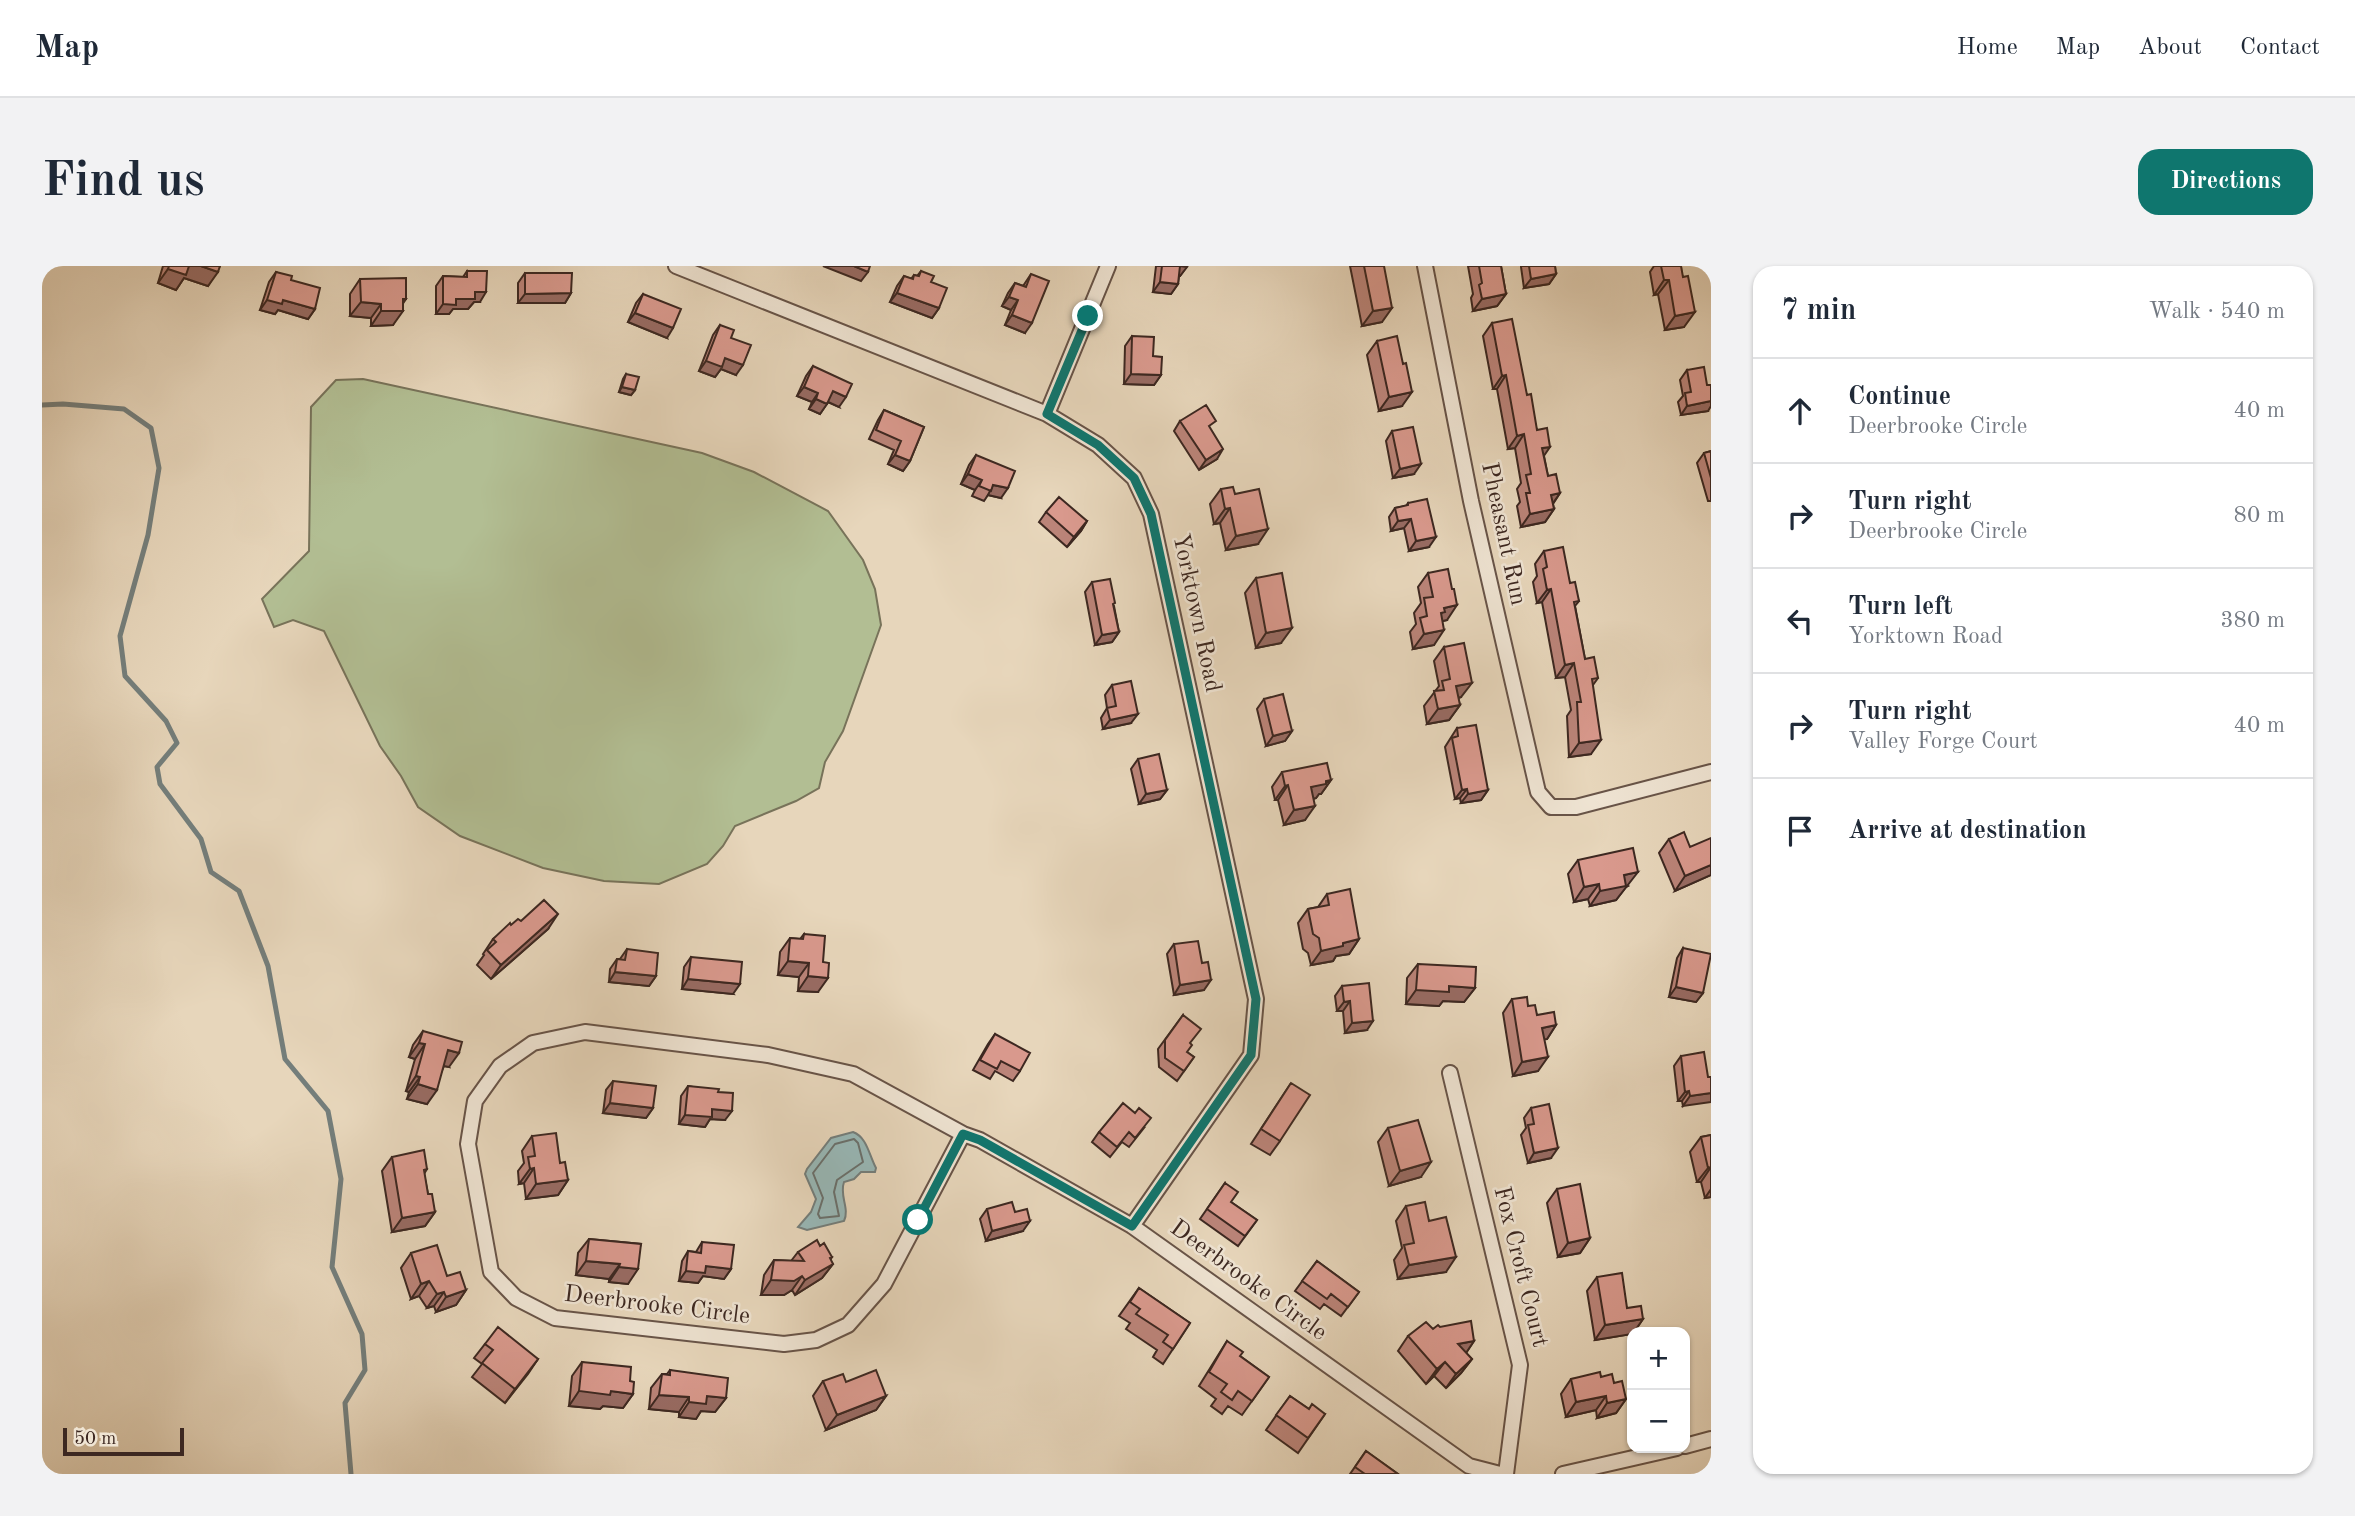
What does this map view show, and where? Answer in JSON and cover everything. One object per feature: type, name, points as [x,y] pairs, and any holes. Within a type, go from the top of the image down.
[{"type":"street","name":"Yorktown Road","points":[[676,266],[1047,414],[1098,445],[1134,478],[1151,514],[1256,999],[1251,1055],[1132,1226]]},
{"type":"street","points":[[1047,414],[1108,266]]},
{"type":"street","name":"Pheasant Run","points":[[1425,266],[1471,501],[1538,792],[1551,807],[1576,807],[1711,772]]},
{"type":"street","name":"Deerbrooke Circle","points":[[963,1134],[884,1284],[848,1325],[817,1340],[784,1344],[555,1318],[516,1298],[491,1272],[468,1144],[475,1101],[500,1066],[533,1043],[584,1031],[768,1055],[853,1074],[963,1134],[992,1146],[1132,1226],[1469,1466],[1500,1474]]},
{"type":"street","name":"Fox Croft Court","points":[[1450,1073],[1520,1364],[1506,1474]]},
{"type":"street","points":[[1690,1445],[1711,1439]]},
{"type":"street","points":[[1563,1474],[1655,1453]]},
{"type":"green space","points":[[363,379],[702,453],[754,472],[828,511],[863,560],[875,589],[881,625],[843,731],[825,762],[819,788],[796,801],[735,826],[723,846],[707,864],[659,884],[604,881],[543,868],[460,836],[418,807],[380,746],[324,631],[293,620],[274,627],[262,599],[309,551],[311,407],[336,380]]},
{"type":"water","points":[[853,1132],[865,1142],[876,1168],[875,1172],[861,1172],[854,1179],[844,1182],[844,1221],[807,1230],[798,1227],[811,1212],[816,1199],[805,1174],[807,1169],[831,1138]]},
{"type":"building","points":[[169,266],[189,266],[186,275],[168,269]]},
{"type":"building","points":[[201,266],[220,266],[218,272]]},
{"type":"building","points":[[854,266],[870,266],[868,272]]},
{"type":"building","points":[[1162,266],[1180,266],[1178,284],[1160,282]]},
{"type":"building","points":[[1364,266],[1384,266],[1392,308],[1373,311]]},
{"type":"building","points":[[1479,266],[1501,266],[1506,294],[1482,299]]},
{"type":"building","points":[[1529,266],[1555,266],[1556,274],[1531,279]]},
{"type":"building","points":[[1661,266],[1681,266],[1683,277],[1688,276],[1695,312],[1675,316],[1669,280],[1664,280]]},
{"type":"building","points":[[467,271],[487,271],[486,292],[475,292],[475,299],[456,299],[456,305],[443,304],[443,276],[467,277]]},
{"type":"building","points":[[921,271],[934,276],[931,282],[947,288],[939,308],[897,293],[904,276],[913,279],[914,275],[919,276]]},
{"type":"building","points":[[276,272],[292,276],[291,280],[320,288],[315,309],[283,300],[282,304],[267,300]]},
{"type":"building","points":[[525,273],[572,273],[571,293],[525,294]]},
{"type":"building","points":[[1031,274],[1049,281],[1032,323],[1012,315],[1018,300],[1009,297],[1015,283],[1026,287]]},
{"type":"building","points":[[406,278],[403,311],[381,311],[381,304],[361,302],[360,279]]},
{"type":"building","points":[[643,294],[681,309],[673,328],[635,313]]},
{"type":"building","points":[[1512,319],[1537,430],[1547,428],[1550,447],[1542,448],[1548,476],[1556,474],[1560,493],[1551,495],[1554,509],[1530,514],[1526,493],[1530,493],[1526,475],[1531,474],[1524,434],[1517,436],[1506,375],[1502,376],[1492,323]]},
{"type":"building","points":[[720,325],[734,330],[731,338],[751,345],[743,365],[725,358],[722,367],[706,361]]},
{"type":"building","points":[[1132,336],[1154,337],[1153,356],[1162,357],[1161,375],[1131,374]]},
{"type":"building","points":[[1397,336],[1412,392],[1389,397],[1377,341]]},
{"type":"building","points":[[813,366],[852,384],[846,397],[833,391],[827,404],[816,399],[818,393],[804,387]]},
{"type":"building","points":[[1704,367],[1707,385],[1711,385],[1711,401],[1687,406],[1685,393],[1691,392],[1687,370]]},
{"type":"building","points":[[626,374],[639,377],[635,390],[622,387]]},
{"type":"building","points":[[1206,405],[1216,421],[1209,426],[1223,449],[1206,460],[1180,421]]},
{"type":"building","points":[[884,410],[924,427],[910,461],[895,455],[901,441],[876,430]]},
{"type":"building","points":[[1413,427],[1421,464],[1400,469],[1392,431]]},
{"type":"building","points":[[1711,451],[1711,478],[1704,453]]},
{"type":"building","points":[[976,455],[1015,471],[1008,488],[993,485],[991,491],[979,486],[982,480],[968,474]]},
{"type":"building","points":[[1233,487],[1235,494],[1259,489],[1268,529],[1236,536],[1230,508],[1225,509],[1221,489]]},
{"type":"building","points":[[1059,497],[1087,521],[1074,537],[1046,512]]},
{"type":"building","points":[[1427,499],[1436,537],[1416,541],[1411,519],[1398,521],[1395,508]]},
{"type":"building","points":[[1563,547],[1570,583],[1575,582],[1579,601],[1574,602],[1585,659],[1594,657],[1598,678],[1592,679],[1601,740],[1579,743],[1577,702],[1581,702],[1574,663],[1565,665],[1551,589],[1547,590],[1543,569],[1547,567],[1544,551]]},
{"type":"building","points":[[1448,569],[1457,605],[1444,608],[1445,612],[1441,613],[1444,630],[1424,634],[1420,618],[1427,616],[1424,598],[1433,597],[1428,573]]},
{"type":"building","points":[[1282,573],[1292,628],[1266,633],[1256,578]]},
{"type":"building","points":[[1110,579],[1119,632],[1102,635],[1092,582]]},
{"type":"building","points":[[1464,643],[1472,683],[1456,686],[1460,705],[1438,709],[1434,691],[1444,690],[1442,681],[1450,679],[1444,647]]},
{"type":"building","points":[[1131,681],[1138,714],[1110,720],[1107,708],[1116,706],[1112,685]]},
{"type":"building","points":[[1283,694],[1292,731],[1273,736],[1264,699]]},
{"type":"building","points":[[1476,725],[1488,790],[1468,794],[1467,789],[1462,790],[1452,738],[1458,736],[1457,728]]},
{"type":"building","points":[[1159,754],[1167,790],[1146,794],[1138,759]]},
{"type":"building","points":[[1327,763],[1331,780],[1326,781],[1326,784],[1311,787],[1315,806],[1294,810],[1282,772]]},
{"type":"building","points":[[1684,832],[1690,847],[1711,838],[1711,865],[1685,876],[1669,839]]},
{"type":"building","points":[[1633,848],[1638,872],[1624,875],[1626,886],[1600,891],[1599,884],[1584,887],[1578,860]]},
{"type":"building","points":[[1350,889],[1359,939],[1321,951],[1319,938],[1313,934],[1308,909],[1329,905],[1327,894]]},
{"type":"building","points":[[544,900],[558,914],[501,965],[487,950],[496,942],[493,939],[510,923],[511,925],[518,919],[521,921]]},
{"type":"building","points":[[804,934],[825,936],[823,962],[829,963],[828,978],[808,976],[809,963],[788,961],[790,938],[803,939]]},
{"type":"building","points":[[1198,941],[1202,963],[1208,962],[1211,980],[1180,985],[1174,944]]},
{"type":"building","points":[[1683,948],[1711,954],[1703,993],[1676,987]]},
{"type":"building","points":[[627,949],[658,953],[656,976],[615,972],[617,959],[625,960]]},
{"type":"building","points":[[691,957],[742,962],[740,984],[688,979]]},
{"type":"building","points":[[1418,964],[1476,967],[1475,988],[1449,986],[1449,992],[1416,990]]},
{"type":"building","points":[[1369,983],[1373,1021],[1352,1023],[1350,1001],[1344,1002],[1342,986]]},
{"type":"building","points":[[1527,997],[1528,1006],[1535,1005],[1537,1015],[1554,1012],[1556,1025],[1542,1028],[1548,1057],[1522,1062],[1512,999]]},
{"type":"building","points":[[1183,1015],[1201,1029],[1190,1043],[1192,1045],[1187,1052],[1194,1057],[1184,1071],[1165,1058],[1165,1040]]},
{"type":"building","points":[[423,1031],[462,1042],[459,1053],[448,1050],[437,1090],[418,1084],[420,1077],[416,1076],[425,1044],[419,1043]]},
{"type":"building","points":[[995,1034],[1030,1053],[1020,1071],[1001,1061],[997,1069],[980,1060]]},
{"type":"building","points":[[1704,1052],[1708,1077],[1711,1077],[1711,1093],[1690,1096],[1689,1091],[1685,1092],[1681,1056]]},
{"type":"building","points":[[613,1081],[656,1086],[653,1108],[610,1103]]},
{"type":"building","points":[[1291,1083],[1310,1095],[1280,1141],[1261,1129]]},
{"type":"building","points":[[688,1086],[733,1093],[732,1111],[712,1109],[712,1117],[685,1115]]},
{"type":"building","points":[[1123,1103],[1135,1113],[1139,1108],[1151,1118],[1135,1138],[1129,1132],[1117,1147],[1099,1132]]},
{"type":"building","points":[[1549,1104],[1558,1148],[1534,1153],[1528,1125],[1534,1124],[1531,1108]]},
{"type":"building","points":[[1418,1120],[1431,1162],[1400,1171],[1388,1128]]},
{"type":"building","points":[[556,1133],[560,1163],[565,1162],[568,1180],[536,1184],[534,1168],[530,1169],[528,1157],[535,1156],[532,1136]]},
{"type":"building","points":[[1711,1135],[1711,1167],[1708,1168],[1701,1137]]},
{"type":"building","points":[[424,1150],[428,1194],[432,1194],[435,1212],[402,1218],[392,1157]]},
{"type":"building","points":[[1225,1183],[1238,1192],[1231,1202],[1257,1220],[1245,1236],[1207,1209]]},
{"type":"building","points":[[1580,1184],[1590,1238],[1568,1243],[1557,1189]]},
{"type":"building","points":[[1012,1202],[1015,1212],[1027,1209],[1030,1221],[992,1231],[987,1209]]},
{"type":"building","points":[[1425,1202],[1429,1221],[1446,1217],[1456,1257],[1409,1265],[1404,1245],[1414,1243],[1406,1206]]},
{"type":"building","points":[[589,1239],[641,1244],[638,1269],[619,1267],[620,1264],[586,1261]]},
{"type":"building","points":[[817,1240],[820,1246],[824,1243],[833,1264],[805,1280],[802,1276],[794,1281],[771,1280],[774,1260],[804,1261],[798,1252]]},
{"type":"building","points":[[702,1242],[734,1245],[731,1269],[706,1266],[705,1273],[686,1271],[688,1251],[701,1253]]},
{"type":"building","points":[[437,1245],[447,1276],[460,1272],[466,1290],[446,1297],[444,1292],[437,1294],[429,1281],[421,1284],[411,1253]]},
{"type":"building","points":[[1317,1261],[1359,1292],[1348,1307],[1331,1294],[1327,1299],[1302,1281]]},
{"type":"building","points":[[1622,1273],[1627,1308],[1641,1306],[1643,1319],[1605,1325],[1597,1277]]},
{"type":"building","points":[[1139,1288],[1190,1323],[1173,1349],[1163,1342],[1168,1335],[1136,1314],[1140,1309],[1130,1302]]},
{"type":"building","points":[[1471,1321],[1474,1341],[1458,1344],[1472,1359],[1456,1374],[1445,1362],[1437,1369],[1408,1336],[1426,1322],[1433,1329],[1438,1325],[1440,1327]]},
{"type":"building","points":[[498,1327],[538,1359],[515,1389],[482,1363],[493,1350],[485,1344]]},
{"type":"building","points":[[1227,1341],[1243,1352],[1240,1356],[1269,1377],[1252,1401],[1238,1391],[1232,1400],[1221,1392],[1227,1384],[1209,1372]]},
{"type":"building","points":[[582,1362],[631,1367],[633,1394],[611,1391],[610,1395],[579,1391]]},
{"type":"building","points":[[670,1370],[728,1378],[726,1398],[707,1396],[706,1404],[689,1402],[689,1397],[659,1395],[662,1374],[670,1375]]},
{"type":"building","points":[[876,1370],[886,1396],[837,1415],[823,1381],[843,1374],[846,1382]]},
{"type":"building","points":[[1600,1372],[1601,1377],[1612,1374],[1614,1383],[1622,1381],[1626,1399],[1607,1403],[1606,1396],[1576,1402],[1571,1379]]},
{"type":"building","points":[[1290,1396],[1309,1409],[1312,1404],[1325,1414],[1308,1438],[1276,1415]]},
{"type":"building","points":[[1366,1451],[1398,1474],[1365,1474],[1355,1467]]},
{"type":"waterway","points":[[42,405],[124,409],[151,428],[159,468],[148,535],[120,636],[125,676],[166,721],[177,743],[157,767],[160,784],[201,839],[211,872],[239,891],[268,966],[285,1059],[328,1111],[341,1179],[332,1267],[362,1334],[365,1370],[345,1403],[351,1474]]},
{"type":"route","points":[[918,1220],[963,1134],[980,1140],[1063,1185],[1132,1226],[1251,1055],[1256,999],[1151,514],[1134,478],[1098,445],[1047,414],[1088,316]]}]
